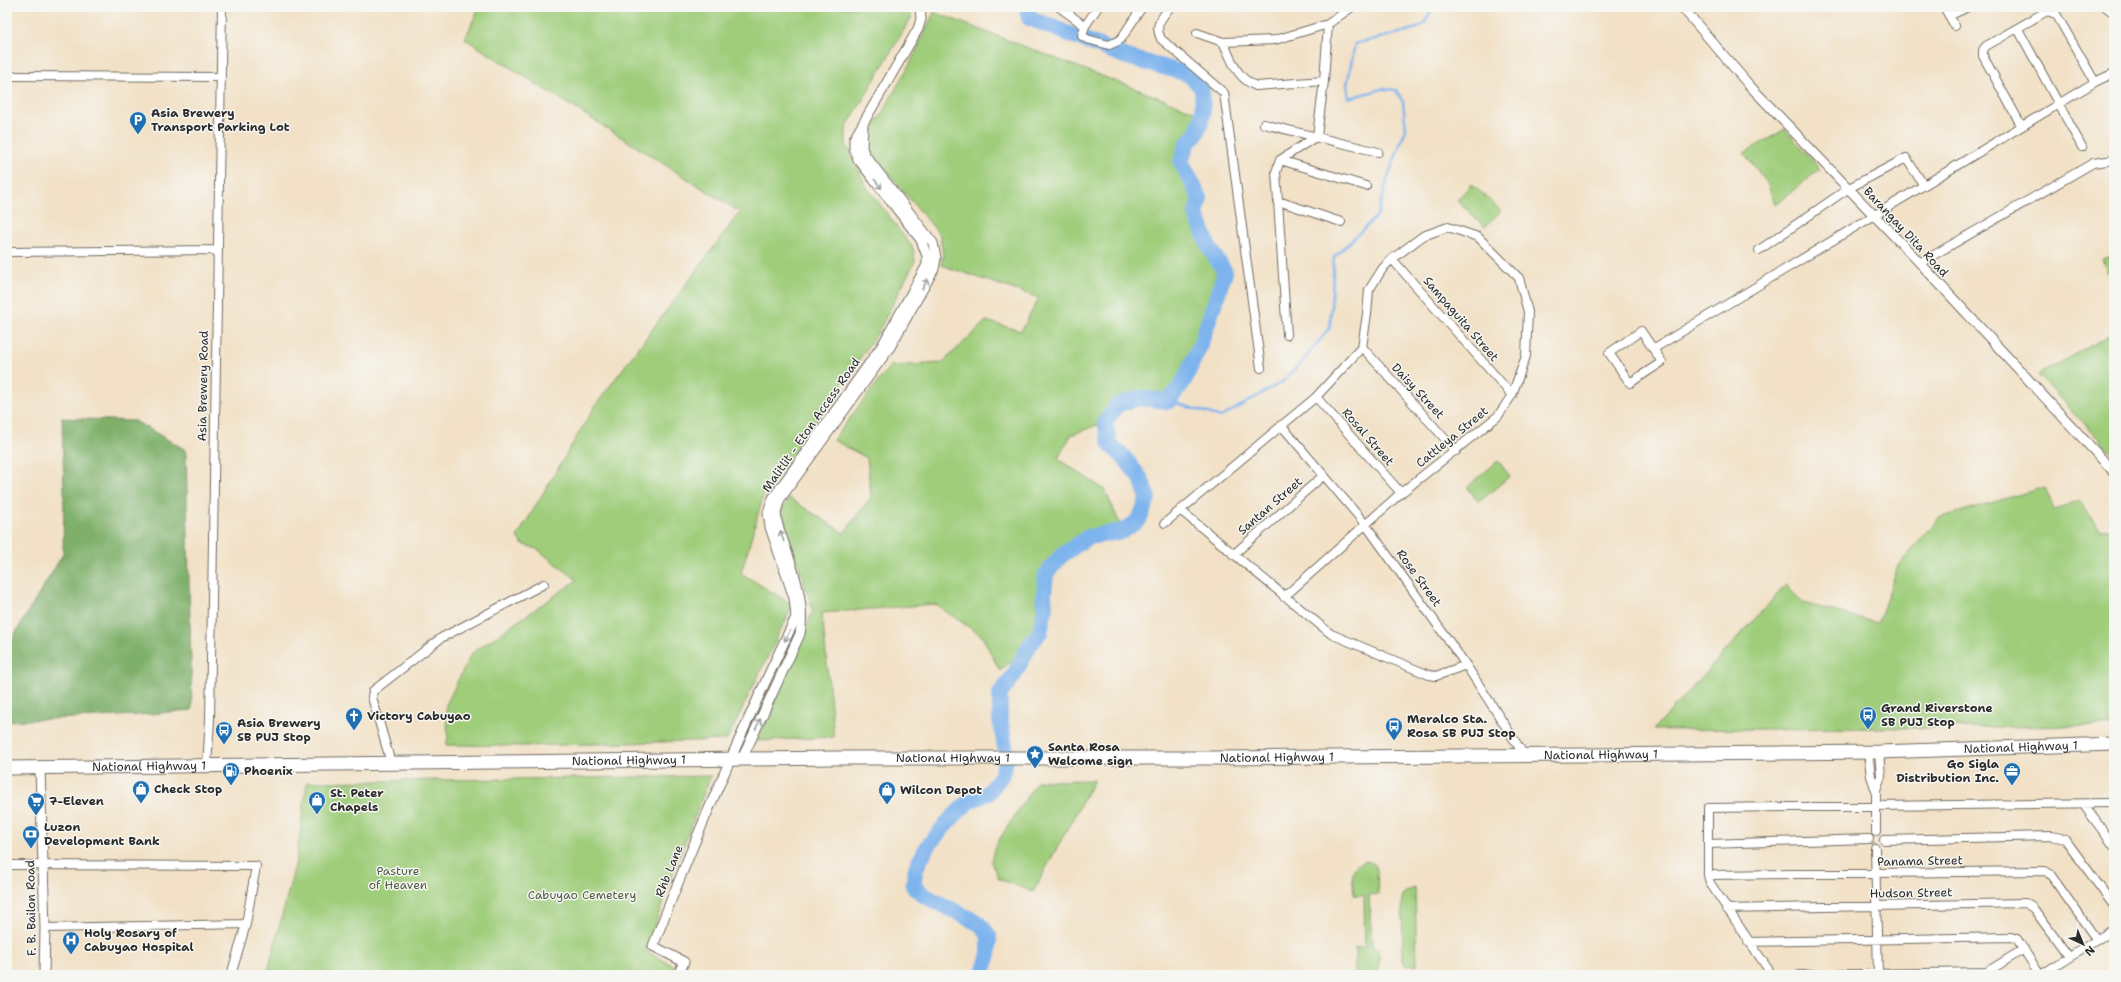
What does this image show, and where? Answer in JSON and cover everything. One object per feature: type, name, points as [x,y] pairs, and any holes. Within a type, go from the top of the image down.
[{"type":"highway","name":"National Highway 1","points":[[7,768],[736,759],[1874,752],[2114,744]]},
{"type":"street","name":"Asia Brewery Road","points":[[207,766],[210,719],[216,250],[222,7]]},
{"type":"street","name":"Malitlit - Eton Access Road","points":[[736,759],[760,692],[796,617],[794,598],[770,527],[768,513],[773,498],[883,344],[927,265],[928,256],[921,240],[858,159],[854,149],[854,139],[863,127],[918,29],[921,19],[920,7]]},
{"type":"street","points":[[1060,7],[1085,26]]},
{"type":"street","points":[[1098,7],[1085,26],[1082,36],[1087,39],[1110,44],[1121,39],[1142,7]]},
{"type":"street","points":[[1170,7],[1158,23],[1157,31],[1161,39],[1224,93],[1261,368]]},
{"type":"street","points":[[1198,33],[1223,42],[1275,40],[1328,24],[1352,7]]},
{"type":"street","name":"Barangay Dita Road","points":[[1682,7],[1749,84],[1920,263],[2114,472]]},
{"type":"street","points":[[1944,7],[1955,26]]},
{"type":"street","points":[[1949,16],[1968,7]]},
{"type":"street","points":[[2106,7],[2114,13]]},
{"type":"street","points":[[2021,125],[1983,56],[1983,50],[1986,46],[2047,11],[2056,14],[2095,82]]},
{"type":"street","points":[[1287,335],[1276,172],[1280,160],[1317,136],[1324,81],[1328,24]]},
{"type":"street","points":[[2018,29],[2082,147]]},
{"type":"street","points":[[1223,42],[1241,78],[1247,83],[1256,86],[1324,81]]},
{"type":"street","points":[[1653,349],[2021,125],[2114,72]]},
{"type":"street","points":[[7,76],[221,77]]},
{"type":"street","points":[[1264,124],[1378,152]]},
{"type":"street","name":"Malitlit - Eton Access Road","points":[[736,759],[772,694],[800,634],[803,618],[800,597],[777,522],[776,512],[780,499],[890,346],[934,269],[935,263],[933,243],[865,156],[862,148],[863,127]]},
{"type":"street","points":[[1759,250],[1849,188],[1906,158],[1923,184]]},
{"type":"street","points":[[1280,160],[1366,186]]},
{"type":"street","points":[[1920,263],[2093,163],[2114,160]]},
{"type":"street","points":[[1278,201],[1341,222]]},
{"type":"street","name":"Cattleya Street","points":[[1284,597],[1401,493],[1456,451],[1498,416],[1512,395],[1526,356],[1528,312],[1519,278],[1478,237],[1448,227],[1422,236],[1392,259],[1383,268],[1369,290],[1362,348]]},
{"type":"street","points":[[7,252],[216,250]]},
{"type":"street","name":"Sampaguita Street","points":[[1392,259],[1512,395]]},
{"type":"street","points":[[1641,331],[1653,349],[1662,362],[1630,383],[1609,353],[1641,331]]},
{"type":"street","points":[[1165,523],[1316,397],[1362,348]]},
{"type":"street","name":"Daisy Street","points":[[1362,348],[1456,451]]},
{"type":"street","name":"Rosal Street","points":[[1316,397],[1401,493]]},
{"type":"street","name":"Rose Street","points":[[1281,425],[1366,525],[1466,665],[1524,755]]},
{"type":"street","name":"Santan Street","points":[[1233,555],[1324,475]]},
{"type":"street","points":[[1180,510],[1330,634],[1429,675],[1436,676],[1466,665]]},
{"type":"street","points":[[391,764],[372,697],[372,691],[441,638],[544,584]]},
{"type":"street","points":[[760,692],[772,694]]},
{"type":"street","points":[[1708,844],[1869,839],[1876,832],[1876,791],[1871,776],[1874,752]]},
{"type":"street","name":"Rhb Lane","points":[[678,975],[684,962],[652,946],[685,862],[736,759]]},
{"type":"street","name":"F. B. Bailon Road","points":[[40,768],[45,928],[44,975]]},
{"type":"street","points":[[1772,975],[1748,942],[1710,883],[1708,875],[1708,808],[2114,803]]},
{"type":"street","points":[[2083,804],[2114,846]]},
{"type":"street","points":[[1876,832],[1883,836],[1884,840]]},
{"type":"street","points":[[1884,840],[2052,836],[2066,839],[2114,906]]},
{"type":"street","points":[[1869,839],[1872,846],[1875,848],[1878,975]]},
{"type":"street","points":[[1875,848],[1880,847],[1884,840]]},
{"type":"street","points":[[7,865],[256,866],[246,924],[231,975]]},
{"type":"street","name":"Panama Street","points":[[1708,875],[2045,871],[2050,874],[2097,940]]},
{"type":"street","name":"Hudson Street","points":[[1726,909],[2026,903],[2033,908],[2069,957]]},
{"type":"street","points":[[45,928],[246,924]]},
{"type":"street","points":[[1748,942],[2011,937],[2017,939],[2041,975],[2114,929]]},
{"type":"street","points":[[1799,975],[1984,974],[2024,949]]},
{"type":"green space","points":[[479,7],[910,7],[911,18],[846,128],[846,144],[866,186],[913,248],[915,261],[877,334],[763,497],[741,573],[793,605],[727,740],[526,746],[446,745],[448,738],[446,705],[471,654],[577,580],[537,549],[522,544],[517,537],[595,406],[740,212],[465,39]]},
{"type":"green space","points":[[934,12],[1199,113],[1197,133],[1187,144],[1181,162],[1200,198],[1196,214],[1209,247],[1225,272],[1201,343],[1184,381],[1169,401],[1139,398],[1117,405],[1105,422],[1071,435],[1058,459],[1105,490],[1123,531],[1088,537],[1061,556],[1046,574],[1044,594],[1045,609],[1040,632],[1029,646],[1000,671],[982,636],[935,604],[822,613],[834,737],[757,741],[813,611],[781,511],[789,498],[844,533],[871,497],[867,458],[833,440],[890,366],[942,363],[986,321],[1021,331],[1039,298],[941,265],[943,256],[940,235],[870,151],[872,131],[913,58]]},
{"type":"green space","points":[[1785,129],[1820,169],[1775,205],[1767,183],[1744,153]]},
{"type":"green space","points":[[1472,184],[1501,211],[1485,227],[1457,200]]},
{"type":"green space","points":[[2114,255],[2114,289],[2102,259]]},
{"type":"green space","points":[[2114,332],[2114,455],[2038,375]]},
{"type":"green space","points":[[62,418],[135,421],[186,450],[192,710],[140,715],[7,721],[7,647],[63,554],[64,493]]},
{"type":"green space","points":[[1498,461],[1510,476],[1479,502],[1467,487]]},
{"type":"green space","points":[[2045,487],[2054,509],[2080,501],[2100,530],[2114,529],[2114,726],[1653,730],[1786,585],[1803,603],[1878,623],[1898,566],[1939,518]]},
{"type":"green space","points":[[711,776],[678,859],[646,951],[674,966],[676,969],[674,975],[267,975],[296,861],[307,782]]},
{"type":"green space","points":[[1094,780],[1033,892],[999,879],[991,862],[995,846],[1037,781]]},
{"type":"green space","points":[[1366,861],[1373,863],[1377,869],[1378,894],[1369,895],[1372,946],[1379,948],[1379,975],[1356,975],[1355,973],[1355,948],[1365,947],[1364,895],[1354,895],[1353,874],[1356,866]]},
{"type":"green space","points":[[1415,888],[1417,966],[1405,965],[1403,960],[1402,896],[1406,891]]},
{"type":"waterway","points":[[982,975],[989,954],[989,936],[980,924],[925,896],[913,886],[916,868],[927,847],[947,823],[968,802],[988,793],[1001,776],[1007,758],[1000,719],[1000,694],[1014,675],[1029,646],[1040,632],[1045,609],[1044,594],[1046,574],[1061,556],[1088,537],[1123,531],[1139,520],[1148,498],[1141,479],[1123,456],[1110,445],[1105,422],[1117,405],[1139,398],[1169,401],[1184,381],[1201,343],[1225,272],[1209,247],[1196,214],[1200,198],[1181,162],[1187,144],[1197,133],[1203,114],[1202,88],[1188,74],[1127,57],[1029,18],[1027,7]]},
{"type":"waterway","points":[[1169,401],[1221,417],[1282,382],[1304,360],[1330,327],[1334,257],[1377,216],[1390,171],[1406,129],[1403,102],[1396,90],[1382,89],[1349,98],[1347,85],[1355,44],[1402,33],[1419,27],[1424,24],[1433,7]]},
{"type":"place","name":"Asia Brewery Transport Parking Lot","points":[[138,135]]},
{"type":"place","name":"Grand Riverstone SB PUJ Stop","points":[[1868,730]]},
{"type":"place","name":"Victory Cabuyao","points":[[354,731]]},
{"type":"place","name":"Meralco Sta. Rosa SB PUJ Stop","points":[[1394,741]]},
{"type":"place","name":"Asia Brewery SB PUJ Stop","points":[[224,745]]},
{"type":"place","name":"Santa Rosa Welcome sign","points":[[1035,769]]},
{"type":"place","name":"Phoenix","points":[[231,786]]},
{"type":"place","name":"Go Sigla Distribution Inc.","points":[[2012,786]]},
{"type":"place","name":"Check Stop","points":[[141,804]]},
{"type":"place","name":"Wilcon Depot","points":[[887,805]]},
{"type":"place","name":"St. Peter Chapels","points":[[317,815]]},
{"type":"place","name":"7-Eleven","points":[[36,816]]},
{"type":"place","name":"Luzon Development Bank","points":[[31,849]]},
{"type":"place","name":"Holy Rosary of Cabuyao Hospital","points":[[71,955]]},
{"type":"park label","name":"Pasture of Heaven","points":[[398,878]]},
{"type":"park label","name":"Cabuyao Cemetery","points":[[582,895]]}]
